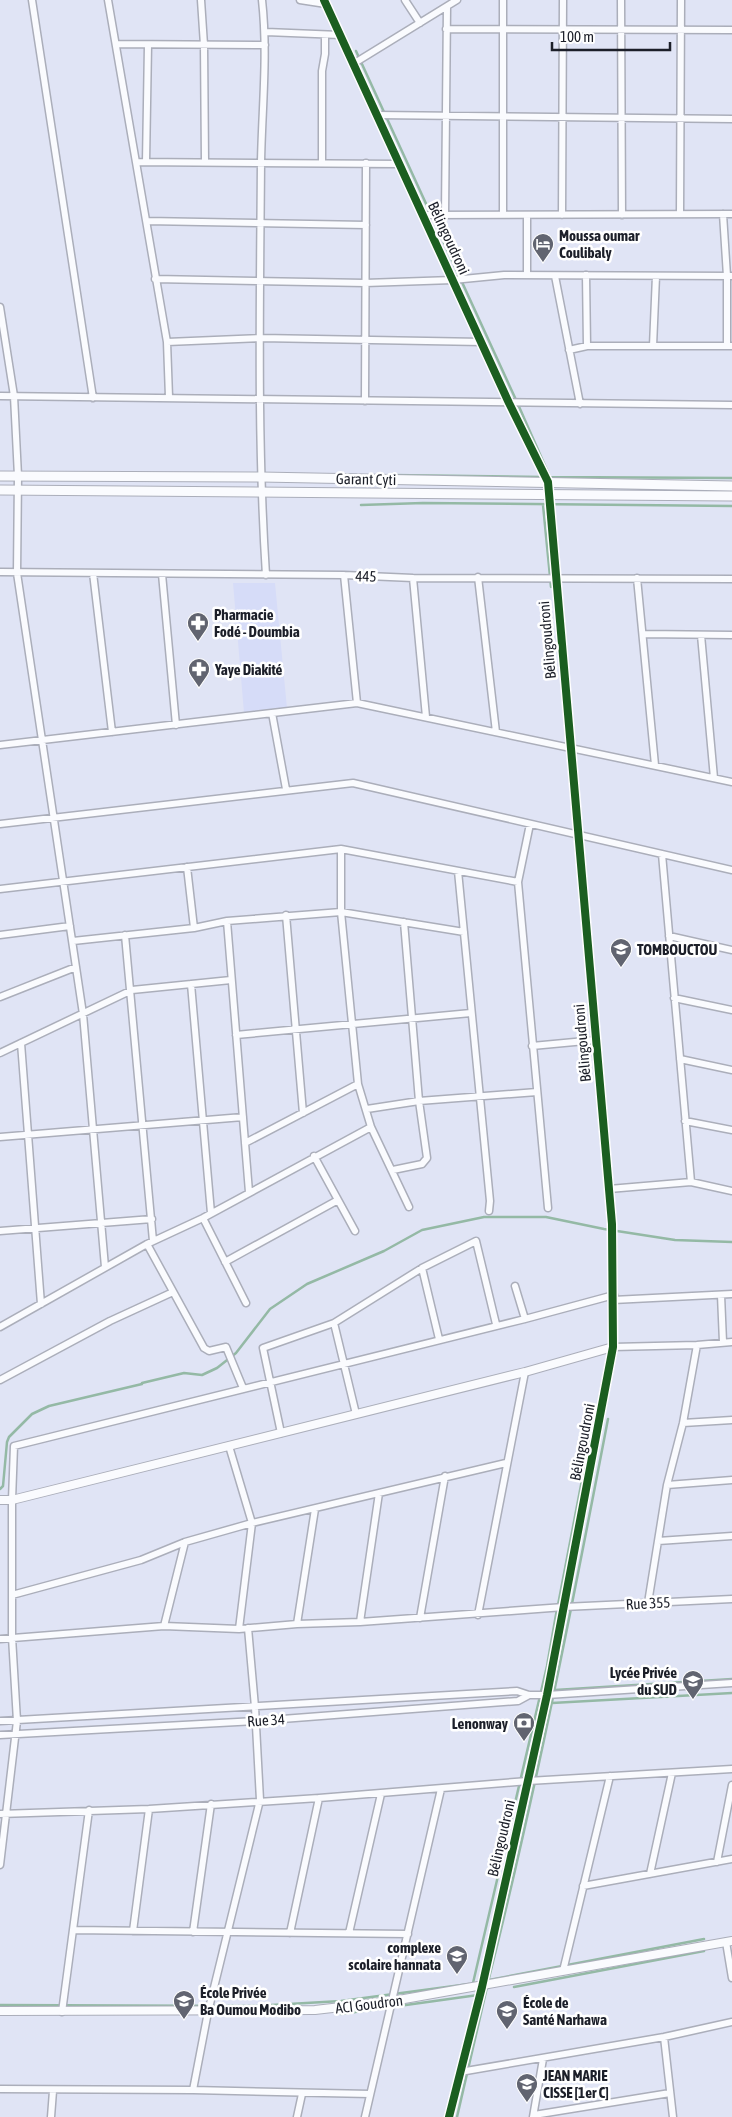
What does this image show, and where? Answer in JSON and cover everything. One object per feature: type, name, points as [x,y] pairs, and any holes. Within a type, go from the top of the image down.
[{"type":"main road","name":"Garant Cyti","points":[[0,476],[261,477],[732,486]]},
{"type":"main road","name":"Garant Cyti","points":[[0,490],[732,496]]},
{"type":"street","points":[[32,0],[94,398]]},
{"type":"street","points":[[108,0],[167,342],[169,397]]},
{"type":"street","points":[[201,0],[204,46],[205,162]]},
{"type":"street","points":[[262,0],[266,32],[261,162],[261,492],[266,575]]},
{"type":"street","points":[[300,0],[325,2]]},
{"type":"street","points":[[405,0],[420,23]]},
{"type":"street","points":[[354,64],[457,0]]},
{"type":"street","points":[[503,0],[503,215]]},
{"type":"street","points":[[562,0],[562,215]]},
{"type":"street","points":[[621,0],[622,215]]},
{"type":"street","points":[[680,214],[681,0]]},
{"type":"street","name":"Bélingoudroni","points":[[325,2],[548,482],[612,1224],[613,1347],[547,1695],[482,1986],[449,2117]]},
{"type":"street","points":[[445,215],[447,7]]},
{"type":"street","points":[[446,29],[732,30]]},
{"type":"street","points":[[266,32],[340,35]]},
{"type":"street","points":[[322,162],[322,71],[325,54],[325,35]]},
{"type":"street","points":[[116,44],[265,46]]},
{"type":"street","points":[[146,162],[148,45]]},
{"type":"street","points":[[377,115],[732,119]]},
{"type":"street","points":[[137,162],[399,164]]},
{"type":"street","points":[[365,401],[366,163]]},
{"type":"street","points":[[569,350],[587,346],[729,346],[729,276],[723,214]]},
{"type":"street","points":[[423,216],[732,214]]},
{"type":"street","points":[[526,275],[527,215]]},
{"type":"street","points":[[146,221],[366,224]]},
{"type":"street","points":[[155,278],[365,283],[453,280],[504,275],[729,276]]},
{"type":"street","points":[[586,275],[587,346]]},
{"type":"street","points":[[555,276],[580,404]]},
{"type":"street","points":[[654,346],[656,276]]},
{"type":"street","points":[[0,307],[14,396],[18,476],[18,573],[83,1014],[105,1267]]},
{"type":"street","points":[[167,342],[261,338],[482,342]]},
{"type":"street","points":[[0,396],[732,405]]},
{"type":"street","name":"445","points":[[0,572],[344,575],[413,578],[732,579]]},
{"type":"street","points":[[93,573],[112,732]]},
{"type":"street","points":[[162,574],[176,725]]},
{"type":"street","points":[[344,575],[357,703]]},
{"type":"street","points":[[478,577],[496,732]]},
{"type":"street","points":[[413,578],[426,717]]},
{"type":"street","points":[[637,578],[655,765]]},
{"type":"street","points":[[643,634],[732,635]]},
{"type":"street","points":[[701,635],[714,778]]},
{"type":"street","points":[[0,745],[357,703],[732,782]]},
{"type":"street","points":[[272,713],[286,789]]},
{"type":"street","points":[[0,824],[286,789],[353,783],[732,870]]},
{"type":"street","points":[[530,824],[518,882],[548,1208]]},
{"type":"street","points":[[0,889],[187,866],[341,850],[518,882]]},
{"type":"street","points":[[341,850],[342,912],[358,1084],[367,1109],[371,1128],[410,1207]]},
{"type":"street","points":[[662,854],[691,1182]]},
{"type":"street","points":[[187,866],[194,928]]},
{"type":"street","points":[[458,871],[490,1201],[489,1210]]},
{"type":"street","points":[[72,941],[194,928],[227,921],[342,912],[464,932]]},
{"type":"street","points":[[286,915],[303,1113]]},
{"type":"street","points":[[227,921],[249,1192]]},
{"type":"street","points":[[393,1170],[422,1164],[427,1158],[419,1101],[404,922]]},
{"type":"street","points":[[0,935],[70,926]]},
{"type":"street","points":[[125,935],[132,990],[154,1241]]},
{"type":"street","points":[[669,936],[732,950]]},
{"type":"street","points":[[0,997],[76,967]]},
{"type":"street","points":[[0,1053],[132,990],[231,980]]},
{"type":"street","points":[[190,984],[211,1213]]},
{"type":"street","points":[[674,998],[732,1010]]},
{"type":"street","points":[[236,1035],[471,1013]]},
{"type":"street","points":[[532,1046],[596,1040]]},
{"type":"street","points":[[21,1043],[41,1304]]},
{"type":"street","points":[[680,1059],[732,1070]]},
{"type":"street","points":[[245,1143],[358,1084]]},
{"type":"street","points":[[367,1109],[419,1101],[536,1092]]},
{"type":"street","points":[[0,1136],[243,1117]]},
{"type":"street","points":[[685,1120],[732,1130]]},
{"type":"street","points":[[0,1328],[146,1244],[203,1218],[314,1156],[371,1128]]},
{"type":"street","points":[[314,1156],[355,1231]]},
{"type":"street","points":[[609,1189],[691,1182],[732,1191]]},
{"type":"street","points":[[225,1262],[338,1200]]},
{"type":"street","points":[[203,1218],[246,1303]]},
{"type":"street","points":[[0,1230],[152,1219]]},
{"type":"street","points":[[281,1433],[263,1348],[334,1323],[422,1268],[476,1240],[496,1324]]},
{"type":"street","points":[[146,1244],[204,1348],[209,1351],[226,1346],[243,1388]]},
{"type":"street","points":[[422,1268],[439,1339]]},
{"type":"street","points":[[515,1286],[525,1319]]},
{"type":"street","points":[[0,1380],[110,1321],[173,1292]]},
{"type":"street","points":[[0,1865],[2,1814],[17,1720],[12,1637],[14,1446],[496,1324],[614,1298],[732,1294]]},
{"type":"street","points":[[721,1295],[723,1342]]},
{"type":"street","points":[[334,1323],[356,1414]]},
{"type":"street","points":[[0,1500],[12,1500],[229,1446],[525,1372],[613,1347],[732,1342]]},
{"type":"street","points":[[648,1603],[667,1485],[683,1423],[696,1345]]},
{"type":"street","points":[[478,1615],[525,1372]]},
{"type":"street","points":[[683,1423],[732,1420]]},
{"type":"street","points":[[229,1446],[252,1523],[239,1629]]},
{"type":"street","points":[[12,1595],[141,1560],[185,1542],[252,1523],[506,1463]]},
{"type":"street","points":[[420,1618],[445,1476]]},
{"type":"street","points":[[667,1485],[732,1480]]},
{"type":"street","points":[[360,1622],[379,1493]]},
{"type":"street","points":[[297,1624],[316,1508]]},
{"type":"street","points":[[658,1541],[732,1536]]},
{"type":"street","points":[[164,1626],[185,1542]]},
{"type":"street","name":"Rue 355","points":[[0,1638],[164,1626],[239,1629],[297,1624],[478,1615],[564,1607],[732,1599]]},
{"type":"street","points":[[193,2090],[208,2012],[260,1800],[256,1721],[248,1628]]},
{"type":"street","name":"Rue 34","points":[[0,1721],[255,1708],[517,1691],[529,1695],[547,1695],[732,1683]]},
{"type":"street","name":"Rue 34","points":[[0,1735],[256,1721],[518,1701],[529,1695]]},
{"type":"street","points":[[2,1814],[319,1798],[441,1790],[528,1781],[732,1769]]},
{"type":"street","points":[[650,1874],[672,1773]]},
{"type":"street","points":[[563,1971],[610,1776]]},
{"type":"street","points":[[716,1862],[732,1785]]},
{"type":"street","points":[[365,2117],[441,1790]]},
{"type":"street","points":[[349,1933],[381,1794]]},
{"type":"street","points":[[290,1933],[319,1798]]},
{"type":"street","points":[[193,1932],[211,1804]]},
{"type":"street","points":[[134,1931],[149,1808]]},
{"type":"street","points":[[62,2012],[89,1810]]},
{"type":"street","points":[[583,1886],[732,1859]]},
{"type":"street","points":[[73,1930],[408,1934]]},
{"type":"street","points":[[729,1942],[732,1978]]},
{"type":"street","name":"ACI Goudron","points":[[0,2011],[208,2012],[314,2010],[393,2002],[729,1942]]},
{"type":"street","points":[[460,2072],[664,2037],[732,2022]]},
{"type":"street","points":[[664,2037],[673,2117]]},
{"type":"street","points":[[543,2059],[533,2116],[670,2093]]},
{"type":"street","points":[[0,2089],[193,2090],[302,2094],[370,2094]]},
{"type":"street","points":[[51,2117],[53,2090]]},
{"type":"street","points":[[297,2117],[302,2094]]},
{"type":"shaded area","points":[[233,583],[275,583],[287,708],[244,713]]},
{"type":"waterway","points":[[356,51],[550,477]]},
{"type":"waterway","points":[[391,475],[543,477]]},
{"type":"waterway","points":[[549,477],[732,478]]},
{"type":"waterway","points":[[361,505],[423,503],[732,506]]},
{"type":"waterway","points":[[543,505],[551,587]]},
{"type":"waterway","points":[[142,1383],[184,1373],[202,1375],[217,1368],[236,1353],[270,1309],[307,1284],[384,1251],[422,1230],[484,1217],[546,1217],[604,1229],[675,1240],[732,1242]]},
{"type":"waterway","points":[[0,1489],[3,1486],[9,1437],[32,1414],[49,1406],[142,1384]]},
{"type":"waterway","points":[[488,1982],[537,1772],[567,1631],[608,1419]]},
{"type":"waterway","points":[[558,1605],[591,1433]]},
{"type":"waterway","points":[[473,1983],[547,1666],[557,1609]]},
{"type":"waterway","points":[[555,1690],[732,1679]]},
{"type":"waterway","points":[[552,1703],[732,1693]]},
{"type":"waterway","points":[[489,1980],[704,1939]]},
{"type":"waterway","points":[[514,1987],[704,1951]]},
{"type":"waterway","points":[[0,2005],[252,2006],[341,2001],[469,1984]]},
{"type":"waterway","points":[[457,2117],[487,1987]]},
{"type":"waterway","points":[[341,2014],[478,1995]]},
{"type":"cycle path","points":[[324,0],[509,403],[548,482],[612,1224],[613,1347],[547,1695],[482,1987],[449,2117]]},
{"type":"place","name":"Moussa oumar Coulibaly","points":[[543,263]]},
{"type":"place","name":"Pharmacie Fodé - Doumbia","points":[[198,642]]},
{"type":"place","name":"Yaye Diakité","points":[[199,688]]},
{"type":"place","name":"TOMBOUCTOU","points":[[621,968]]},
{"type":"place","name":"Lycée Privée du SUD","points":[[693,1700]]},
{"type":"place","name":"Lenonway","points":[[524,1742]]},
{"type":"place","name":"complexe scolaire hannata","points":[[457,1975]]},
{"type":"place","name":"École Privée Ba Oumou Modibo","points":[[184,2020]]},
{"type":"place","name":"École de Santé Narhawa","points":[[507,2030]]},
{"type":"place","name":"JEAN MARIE CISSE [1er C]","points":[[527,2103]]}]
